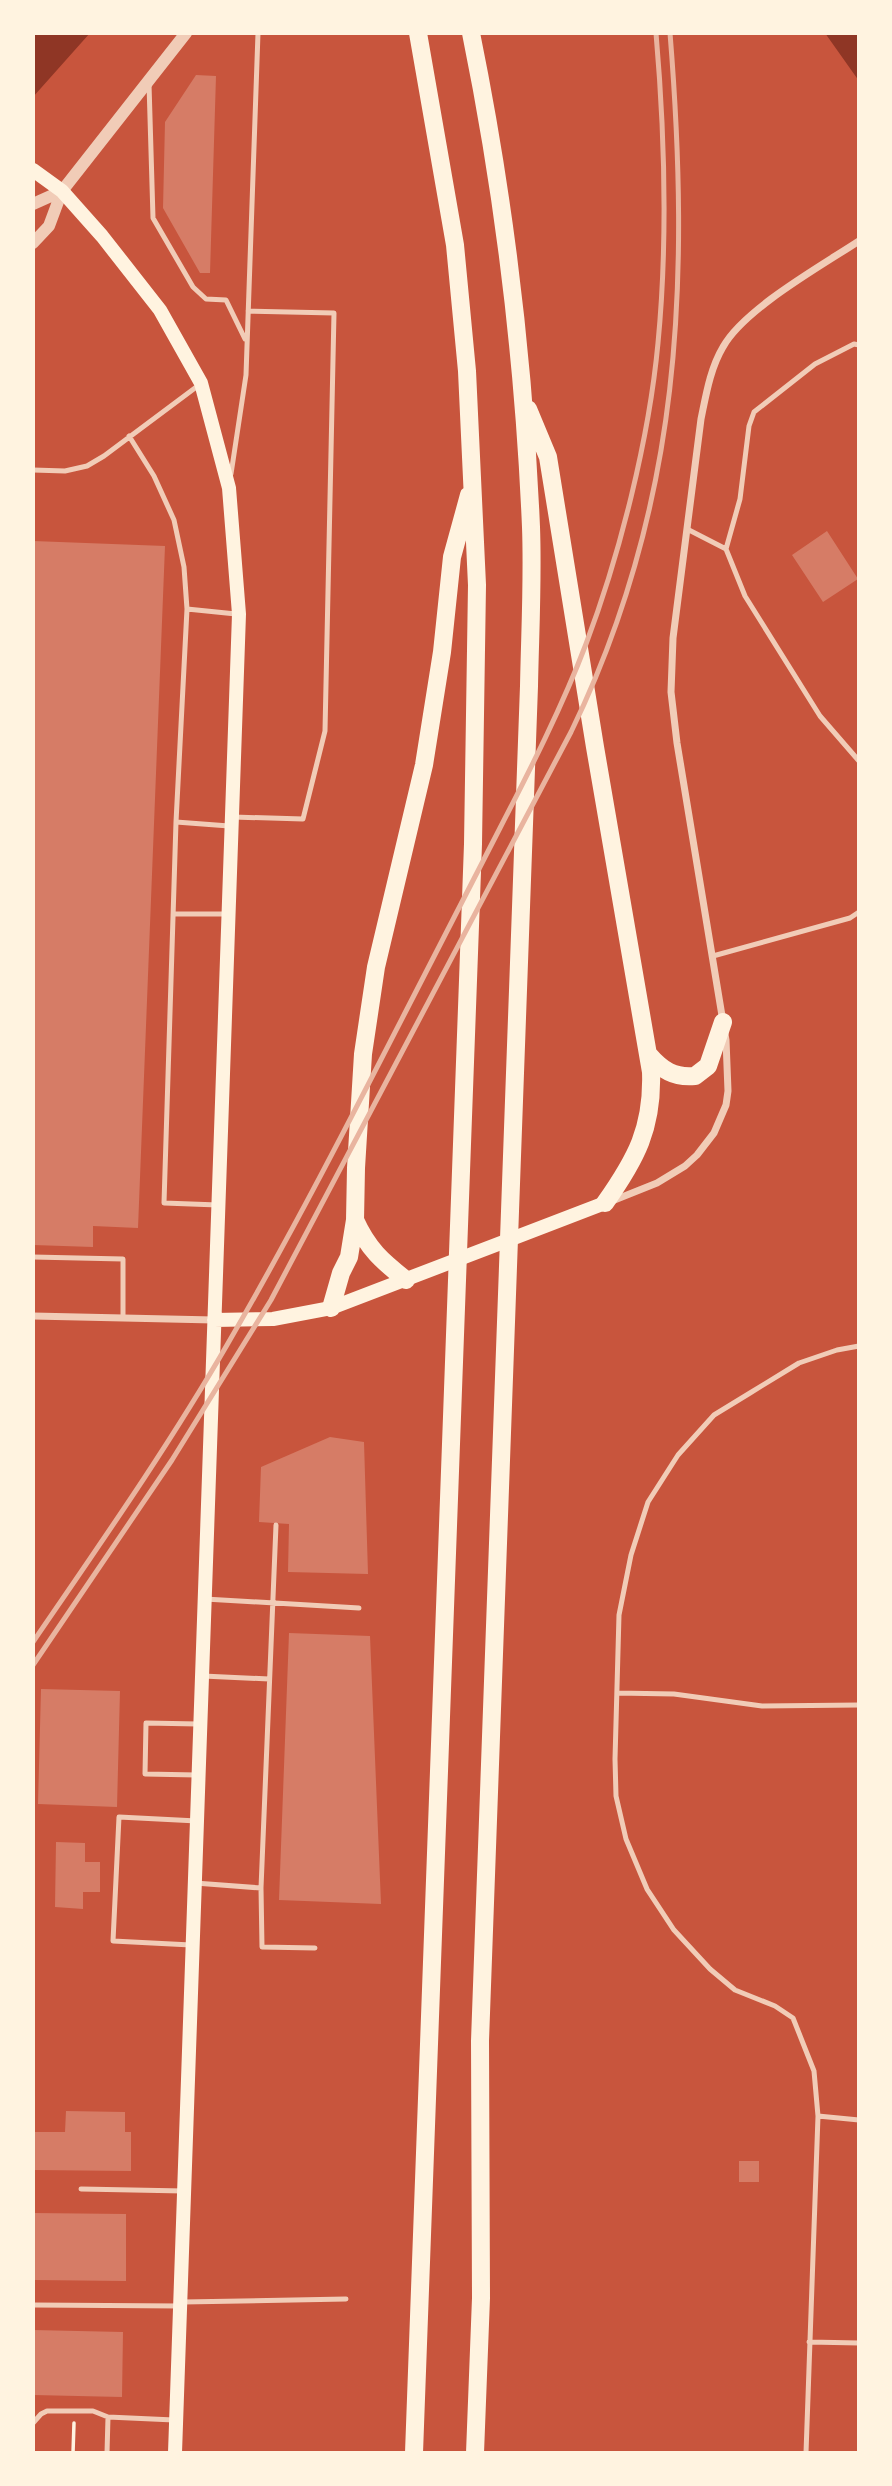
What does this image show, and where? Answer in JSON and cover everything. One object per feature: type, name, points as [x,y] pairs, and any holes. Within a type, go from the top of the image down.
[{"type":"main road","points":[[414,2453],[473,844],[477,584],[474,478],[455,245],[418,33]]},
{"type":"main road","points":[[471,33],[488,116],[515,325],[531,529],[529,686],[480,2051],[481,2271],[475,2453]]},
{"type":"main road","points":[[33,170],[62,191],[102,236],[160,310],[201,383],[229,488],[239,614],[175,2453]]},
{"type":"main road","points":[[214,1320],[273,1319],[331,1308],[605,1203],[630,1168],[648,1121],[652,1090],[649,1055],[548,457],[521,394]]},
{"type":"main road","points":[[331,1308],[341,1273],[349,1257],[355,1220],[361,1081],[373,985],[424,765],[442,652],[453,556],[474,478]]},
{"type":"main road","points":[[649,1055],[665,1071],[681,1077],[695,1076],[708,1066],[723,1022]]},
{"type":"main road","points":[[355,1220],[374,1252],[406,1280]]},
{"type":"street","points":[[33,243],[49,226],[62,191],[186,33]]},
{"type":"street","points":[[33,204],[62,191]]},
{"type":"street","points":[[605,1203],[678,1171],[697,1155],[714,1133],[729,1091],[729,1063],[681,770],[671,692],[673,638],[706,391],[724,345],[770,301],[859,241]]},
{"type":"street","points":[[33,1316],[214,1320]]},
{"type":"lane","points":[[229,488],[246,374],[258,33]]},
{"type":"lane","points":[[149,81],[153,218],[193,286],[206,299],[226,300],[247,342]]},
{"type":"lane","points":[[176,822],[303,819],[325,731],[334,313],[248,312]]},
{"type":"lane","points":[[726,549],[740,499],[749,426],[754,412],[815,364],[854,344],[859,345]]},
{"type":"lane","points":[[33,470],[65,471],[87,466],[201,383]]},
{"type":"lane","points":[[128,436],[154,476],[174,520],[184,567],[187,610],[176,822],[164,1203],[219,1205]]},
{"type":"lane","points":[[687,529],[726,549],[752,607],[820,716],[859,761]]},
{"type":"lane","points":[[187,610],[239,614]]},
{"type":"lane","points":[[713,956],[850,918],[859,912]]},
{"type":"lane","points":[[173,914],[229,914]]},
{"type":"lane","points":[[33,1257],[123,1259],[123,1317]]},
{"type":"lane","points":[[806,2453],[818,2116],[814,2071],[793,2018],[775,2006],[736,1990],[710,1969],[674,1930],[647,1889],[626,1839],[616,1796],[614,1759],[619,1615],[631,1555],[648,1502],[678,1455],[714,1415],[750,1392],[799,1363],[837,1350],[859,1346]]},
{"type":"lane","points":[[276,1525],[261,1888],[262,1947],[315,1948]]},
{"type":"lane","points":[[205,1599],[359,1608]]},
{"type":"lane","points":[[203,1676],[269,1679]]},
{"type":"lane","points":[[617,1693],[674,1694],[762,1706],[859,1705]]},
{"type":"lane","points":[[199,1775],[145,1774],[146,1723],[201,1724]]},
{"type":"lane","points":[[194,1945],[113,1941],[119,1817],[197,1821]]},
{"type":"lane","points":[[195,1884],[261,1888]]},
{"type":"lane","points":[[818,2116],[859,2120]]},
{"type":"lane","points":[[80,2189],[184,2191]]},
{"type":"lane","points":[[33,2305],[346,2299]]},
{"type":"lane","points":[[809,2342],[859,2343]]},
{"type":"lane","points":[[33,2423],[47,2411],[93,2411],[108,2417],[176,2420]]},
{"type":"lane","points":[[107,2453],[108,2417]]},
{"type":"path","points":[[74,2453],[75,2421]]},
{"type":"shaded area","points":[[33,33],[90,33],[33,97]]},
{"type":"shaded area","points":[[825,33],[859,33],[859,81]]},
{"type":"building","points":[[196,75],[216,76],[210,273],[200,273],[163,208],[165,122]]},
{"type":"building","points":[[827,531],[858,579],[823,602],[792,555]]},
{"type":"building","points":[[33,541],[165,546],[138,1228],[93,1226],[93,1247],[33,1245]]},
{"type":"building","points":[[330,1437],[364,1442],[368,1574],[288,1572],[289,1524],[259,1522],[261,1467]]},
{"type":"building","points":[[289,1633],[370,1636],[381,1904],[279,1900]]},
{"type":"building","points":[[41,1689],[120,1691],[117,1807],[38,1804]]},
{"type":"building","points":[[56,1842],[85,1843],[85,1862],[100,1862],[100,1892],[83,1892],[83,1909],[55,1907]]},
{"type":"building","points":[[66,2111],[125,2112],[125,2132],[131,2132],[131,2171],[33,2170],[33,2132],[65,2132]]},
{"type":"building","points":[[739,2161],[759,2161],[759,2182],[739,2182]]},
{"type":"building","points":[[33,2213],[126,2214],[126,2281],[33,2280]]},
{"type":"building","points":[[33,2330],[123,2332],[122,2397],[33,2395]]},
{"type":"railway","points":[[33,1642],[181,1421],[274,1262],[523,783],[577,668],[621,535],[640,457],[654,380],[661,304],[664,188],[656,33]]},
{"type":"railway","points":[[33,1665],[172,1460],[271,1300],[571,732],[608,647],[636,561],[656,476],[670,390],[677,303],[679,215],[670,33]]}]
